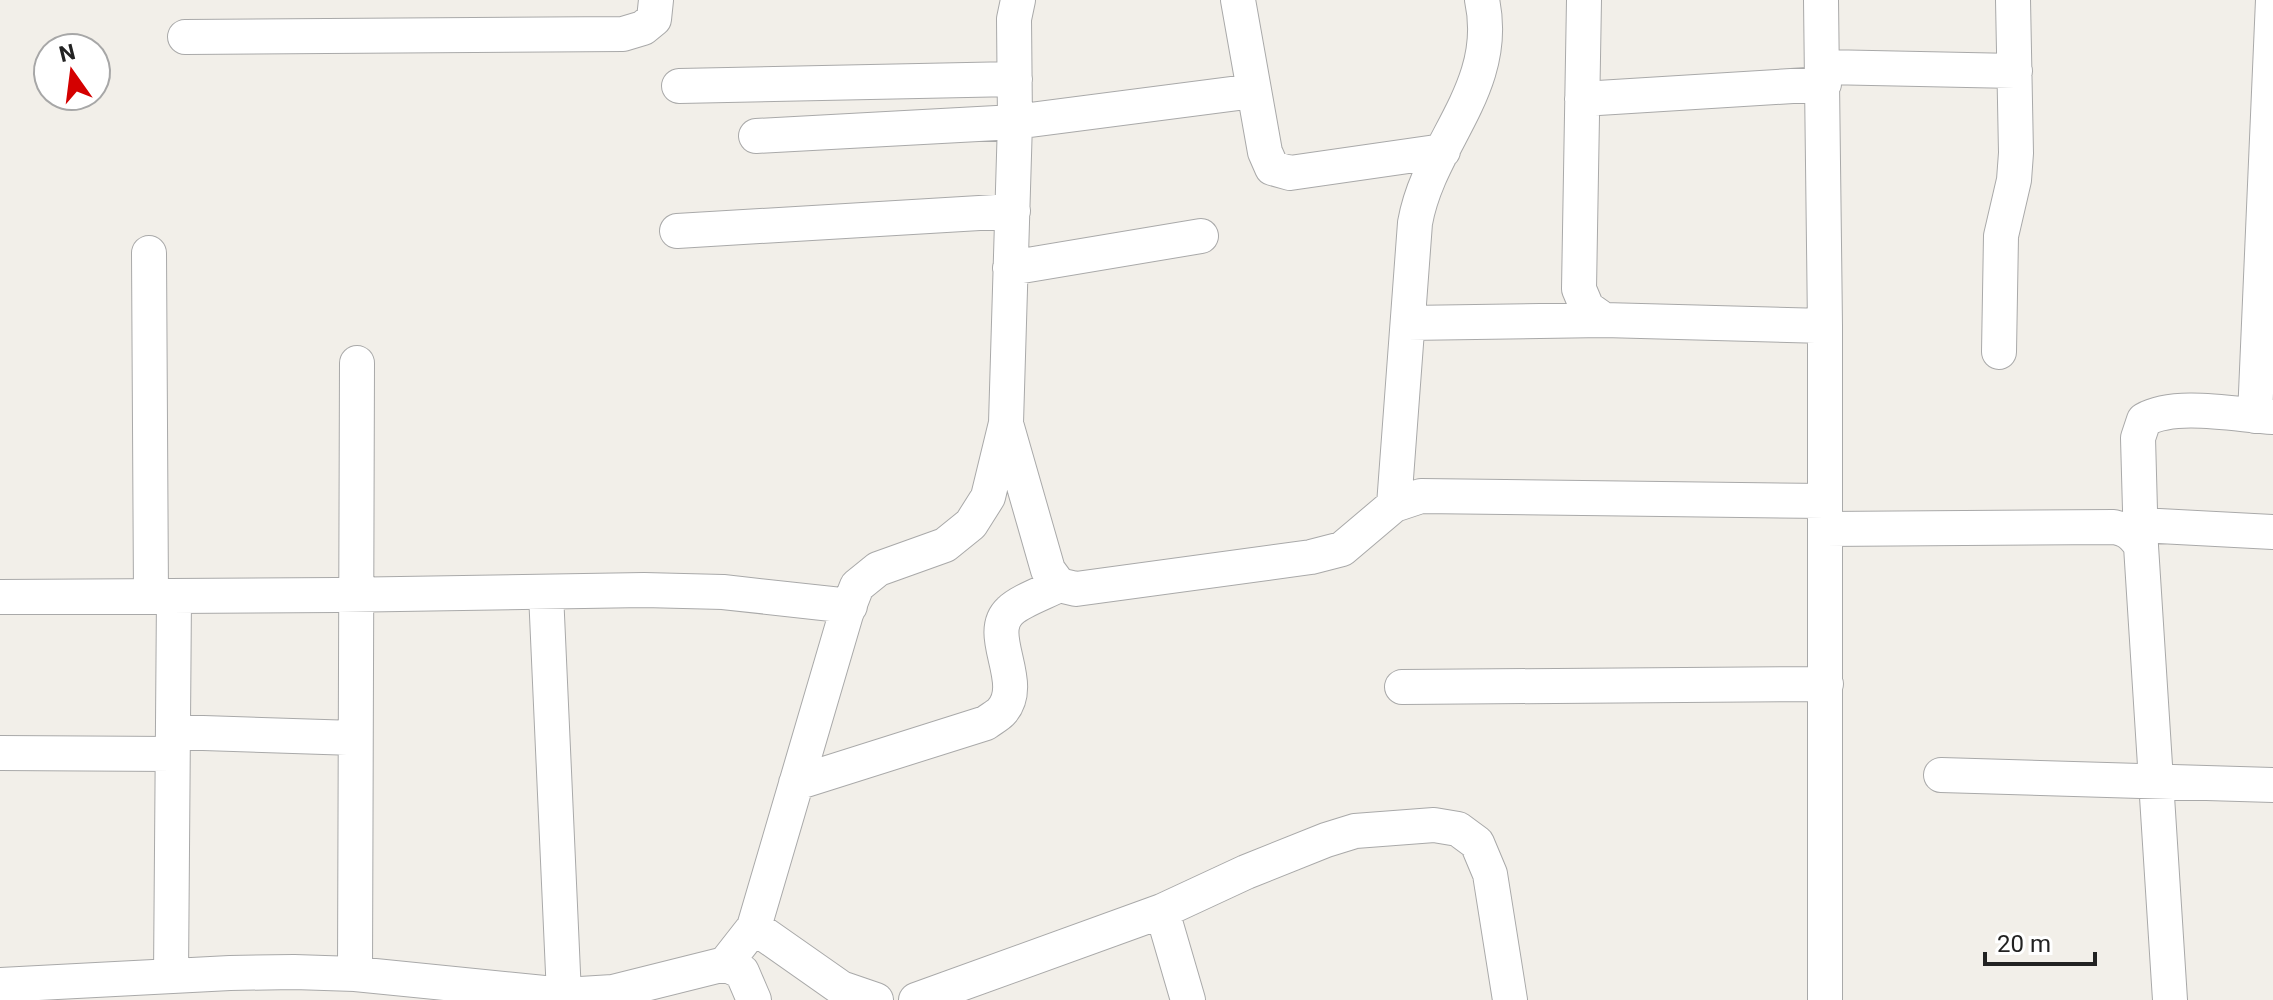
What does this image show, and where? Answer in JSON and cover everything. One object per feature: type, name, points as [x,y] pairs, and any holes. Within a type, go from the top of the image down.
[{"type":"street","points":[[185,37],[623,34],[643,28],[654,19],[656,0]]},
{"type":"street","points":[[6,990],[171,976],[294,972],[355,974],[564,995],[613,992],[725,964],[754,927],[857,586],[878,569],[945,545],[971,524],[988,497],[1006,423],[1015,122],[1014,19],[1018,0]]},
{"type":"street","points":[[1238,0],[1265,152],[1272,168],[1290,173],[1443,151]]},
{"type":"street","points":[[1394,505],[1418,203],[1469,101],[1483,61],[1487,23],[1482,0]]},
{"type":"street","points":[[1584,0],[1579,289],[1587,308],[1604,320]]},
{"type":"street","points":[[1821,0],[1824,75],[1825,1000]]},
{"type":"street","points":[[1999,352],[2001,236],[2014,180],[2016,153],[2013,0]]},
{"type":"street","points":[[2170,1000],[2140,536],[2138,438],[2144,420],[2158,412],[2264,416],[2273,0]]},
{"type":"street","points":[[1582,99],[1824,75],[2015,71]]},
{"type":"street","points":[[679,86],[1015,79]]},
{"type":"street","points":[[756,136],[1015,122],[1254,91]]},
{"type":"street","points":[[677,231],[1013,211]]},
{"type":"street","points":[[1010,268],[1201,236]]},
{"type":"street","points":[[149,253],[162,596],[172,743],[171,976]]},
{"type":"street","points":[[1408,323],[1604,320],[1825,326]]},
{"type":"street","points":[[355,974],[357,363]]},
{"type":"street","points":[[1006,423],[1048,570],[1059,585]]},
{"type":"street","points":[[796,783],[986,723],[1003,710],[1009,695],[1010,673],[1001,637],[1002,622],[1010,610],[1059,585],[1076,589],[1311,557],[1342,549],[1394,505],[1421,496],[1460,494],[1825,515],[2114,527],[2140,536],[2273,532]]},
{"type":"street","points":[[0,597],[644,590],[723,592],[850,606]]},
{"type":"street","points":[[546,593],[564,995]]},
{"type":"street","points":[[1402,687],[1826,684]]},
{"type":"street","points":[[0,753],[172,743],[355,738]]},
{"type":"street","points":[[1941,775],[2273,785]]},
{"type":"street","points":[[916,1000],[1162,911],[1283,855],[1355,831],[1434,825],[1458,829],[1477,843],[1490,874],[1510,1000]]},
{"type":"street","points":[[1162,911],[1188,1000]]},
{"type":"street","points":[[754,927],[841,988],[876,1000]]},
{"type":"street","points":[[725,964],[742,972],[754,1000]]}]
